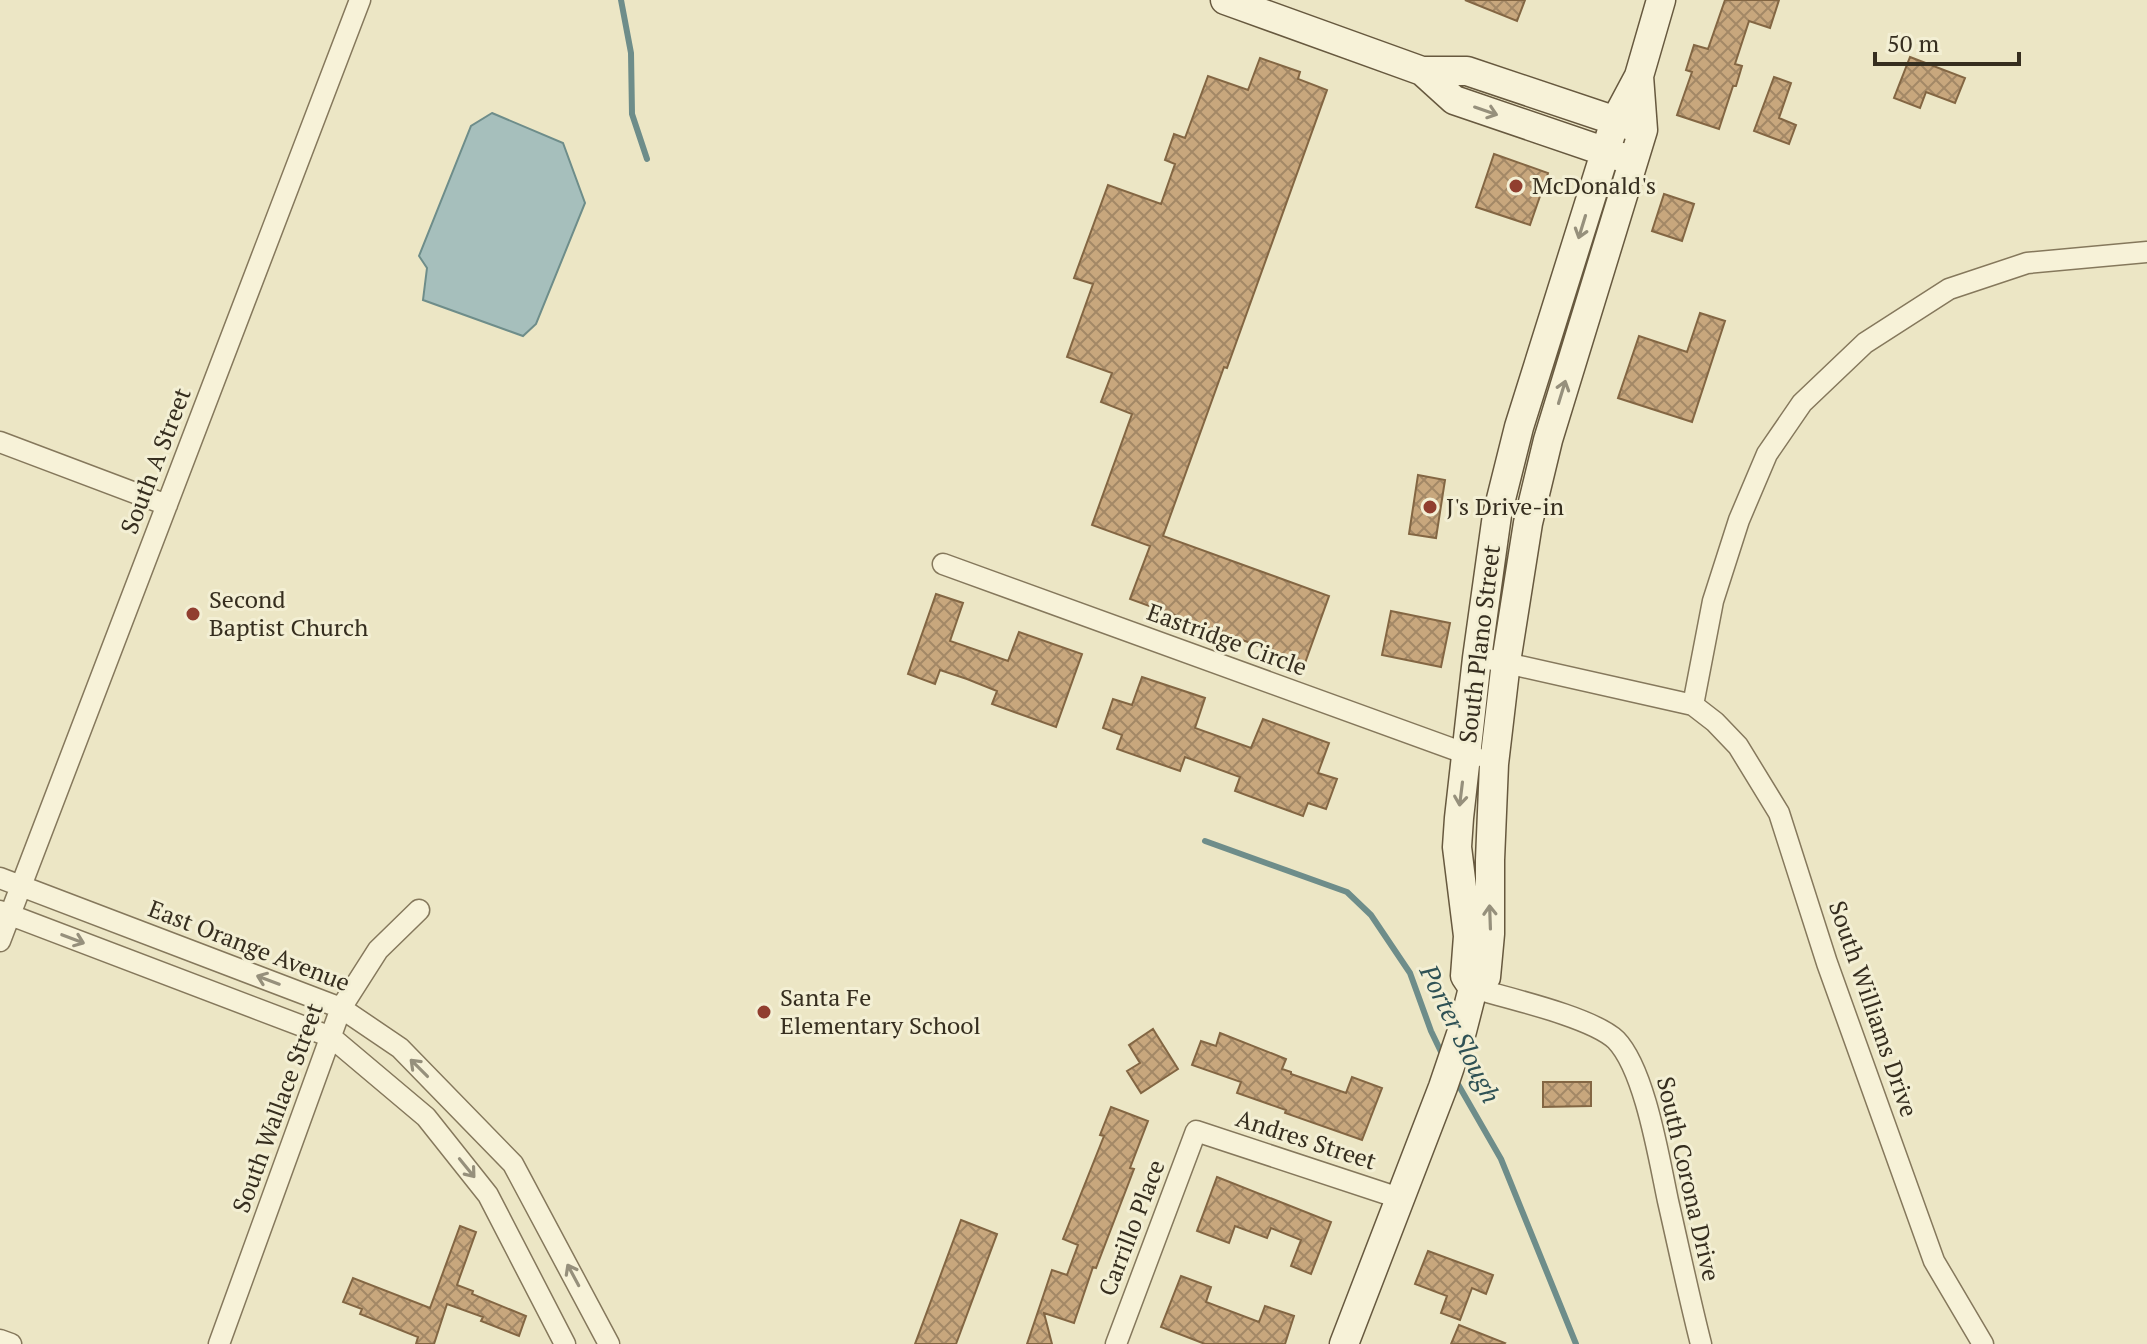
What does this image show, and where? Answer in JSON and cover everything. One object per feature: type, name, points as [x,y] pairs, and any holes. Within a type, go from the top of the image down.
[{"type":"main road","points":[[1225,0],[1422,71],[1467,71],[1643,130],[1639,76],[1661,0]]},
{"type":"main road","points":[[1422,71],[1454,100],[1634,161]]},
{"type":"main road","name":"South Plano Street","points":[[1473,988],[1465,976],[1468,936],[1457,847],[1477,658],[1497,515],[1508,468],[1615,121],[1639,76]]},
{"type":"main road","name":"South Plano Street","points":[[1344,1344],[1443,1087],[1473,988],[1486,977],[1494,764],[1528,523],[1548,440],[1643,130]]},
{"type":"main road","points":[[1508,468],[1519,483],[1508,559],[1519,578]]},
{"type":"street","name":"South A Street","points":[[0,941],[5,913],[21,886],[360,0]]},
{"type":"street","points":[[1477,658],[1693,705],[1713,601],[1739,520],[1767,454],[1802,403],[1865,343],[1949,289],[2027,263],[2147,252]]},
{"type":"street","points":[[0,442],[167,505]]},
{"type":"street","name":"Eastridge Circle","points":[[943,564],[1494,764]]},
{"type":"street","name":"South Williams Drive","points":[[1693,705],[1738,746],[1779,813],[1827,963],[1934,1261],[1983,1344]]},
{"type":"street","name":"East Orange Avenue","points":[[0,878],[341,1008],[400,1048],[513,1164],[609,1344]]},
{"type":"street","name":"South Wallace Street","points":[[219,1344],[341,1008],[378,950],[419,910]]},
{"type":"street","points":[[5,913],[331,1037],[426,1117],[488,1195],[565,1344]]},
{"type":"street","name":"South Corona Drive","points":[[1473,988],[1562,1014],[1616,1040],[1635,1071],[1650,1119],[1701,1344]]},
{"type":"street","name":"Andres Street","points":[[1196,1131],[1399,1198]]},
{"type":"street","name":"Carrillo Place","points":[[1116,1344],[1196,1131]]},
{"type":"street","points":[[0,1340],[11,1344]]},
{"type":"water","points":[[492,113],[563,143],[585,203],[536,324],[523,336],[423,300],[427,268],[419,256],[471,126]]},
{"type":"building","points":[[1465,0],[1525,0],[1517,21]]},
{"type":"building","points":[[1725,0],[1779,0],[1770,28],[1749,21],[1735,64],[1742,66],[1719,129],[1677,115],[1692,72],[1686,70],[1694,45],[1708,49]]},
{"type":"building","points":[[1910,57],[1965,78],[1955,103],[1926,92],[1920,108],[1894,98]]},
{"type":"building","points":[[1260,58],[1300,72],[1298,79],[1327,90],[1163,536],[1329,596],[1305,663],[1130,599],[1150,546],[1092,525],[1132,414],[1101,402],[1112,373],[1067,357],[1093,284],[1074,278],[1108,185],[1161,204],[1175,164],[1165,160],[1174,134],[1185,138],[1208,76],[1248,90]]},
{"type":"building","points":[[1774,77],[1791,83],[1779,118],[1796,125],[1789,144],[1754,131]]},
{"type":"building","points":[[1494,154],[1548,173],[1530,225],[1476,207]]},
{"type":"building","points":[[1664,194],[1694,204],[1682,241],[1652,231]]},
{"type":"building","points":[[1700,313],[1725,321],[1692,422],[1618,398],[1639,336],[1687,352]]},
{"type":"building","points":[[1418,475],[1445,480],[1436,538],[1409,534]]},
{"type":"building","points":[[936,594],[963,603],[950,641],[1008,661],[1019,632],[1082,654],[1056,727],[992,704],[997,691],[967,679],[940,670],[935,684],[908,674]]},
{"type":"building","points":[[1391,611],[1450,623],[1441,667],[1382,655]]},
{"type":"building","points":[[1142,677],[1205,698],[1195,728],[1251,748],[1263,719],[1329,743],[1318,773],[1337,779],[1326,809],[1308,803],[1303,816],[1235,791],[1240,777],[1185,757],[1180,771],[1117,749],[1122,735],[1103,728],[1113,699],[1132,705]]},
{"type":"building","points":[[1153,1029],[1178,1069],[1141,1093],[1127,1071],[1140,1063],[1129,1045]]},
{"type":"building","points":[[1220,1033],[1286,1059],[1282,1069],[1291,1074],[1346,1093],[1352,1077],[1382,1088],[1362,1140],[1237,1093],[1241,1082],[1192,1065],[1201,1041],[1216,1046]]},
{"type":"building","points":[[1543,1082],[1591,1082],[1591,1106],[1543,1107]]},
{"type":"building","points":[[1111,1107],[1148,1121],[1130,1168],[1134,1169],[1096,1268],[1093,1267],[1074,1323],[1044,1313],[1052,1344],[1027,1344],[1052,1270],[1067,1275],[1078,1245],[1063,1239],[1104,1136],[1100,1135]]},
{"type":"building","points":[[1217,1177],[1331,1222],[1311,1274],[1291,1266],[1301,1240],[1271,1228],[1267,1238],[1235,1226],[1229,1243],[1197,1231]]},
{"type":"building","points":[[961,1220],[997,1234],[956,1344],[915,1344]]},
{"type":"building","points":[[460,1226],[476,1232],[457,1285],[526,1316],[519,1336],[481,1321],[483,1317],[447,1304],[434,1344],[416,1344],[418,1337],[360,1314],[362,1309],[343,1302],[353,1278],[430,1308]]},
{"type":"building","points":[[1428,1251],[1493,1275],[1486,1294],[1472,1288],[1460,1320],[1441,1313],[1447,1296],[1415,1284]]},
{"type":"building","points":[[1181,1276],[1211,1287],[1206,1302],[1259,1322],[1265,1306],[1294,1316],[1285,1344],[1205,1344],[1161,1327]]},
{"type":"building","points":[[1459,1325],[1505,1343],[1451,1344]]},
{"type":"waterway","name":"Porter Slough","points":[[621,0],[631,53],[632,114],[647,159]]},
{"type":"waterway","name":"Porter Slough","points":[[1205,841],[1347,892],[1371,915],[1410,973],[1444,1058]]},
{"type":"waterway","name":"Porter Slough","points":[[1455,1079],[1501,1159],[1576,1344]]},
{"type":"place","name":"McDonald's","points":[[1516,186]]},
{"type":"place","name":"J's Drive-in","points":[[1430,507]]},
{"type":"place","name":"Second Baptist Church","points":[[193,614]]},
{"type":"place","name":"Santa Fe Elementary School","points":[[764,1012]]}]
